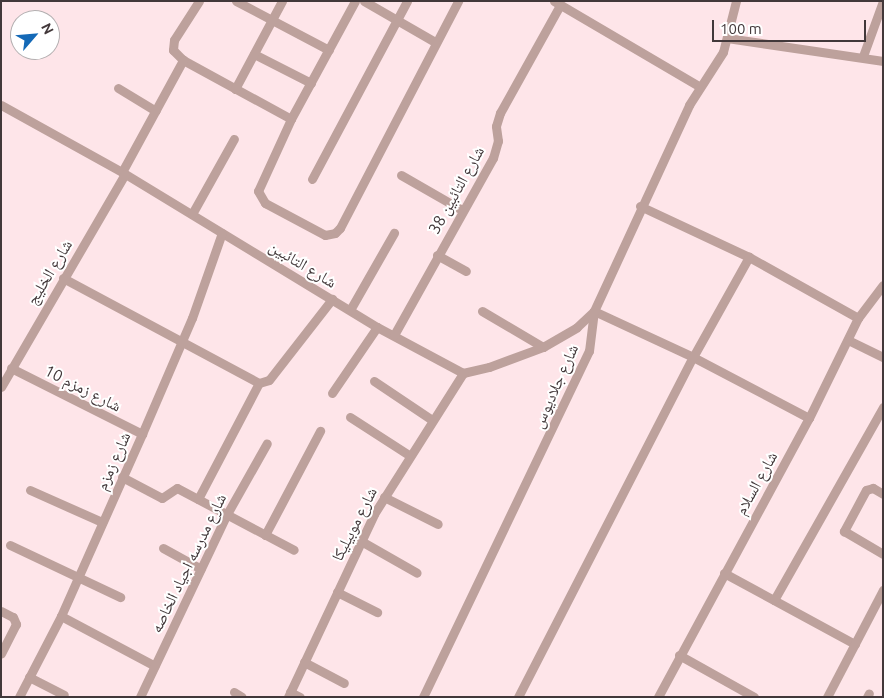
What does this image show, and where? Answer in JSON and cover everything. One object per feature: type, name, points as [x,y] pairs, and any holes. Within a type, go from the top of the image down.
[{"type":"street","points":[[199,1],[172,45],[183,60],[291,119]]},
{"type":"street","points":[[236,1],[329,50]]},
{"type":"street","points":[[235,89],[282,1]]},
{"type":"street","points":[[355,1],[291,119],[260,186],[258,196],[274,208],[325,235],[331,235],[340,228],[458,1]]},
{"type":"street","points":[[364,1],[435,42]]},
{"type":"street","points":[[312,179],[407,1]]},
{"type":"street","name":"شارع جلاديوس","points":[[423,697],[589,352],[594,311],[640,206],[699,86],[719,59],[727,38],[736,1]]},
{"type":"street","points":[[863,56],[882,1]]},
{"type":"street","points":[[557,3],[699,86]]},
{"type":"street","name":"شارع التائبين 38","points":[[394,335],[497,148],[500,113],[557,3]]},
{"type":"street","points":[[727,38],[883,60]]},
{"type":"street","points":[[254,54],[311,84]]},
{"type":"street","name":"شارع الخليج","points":[[1,387],[124,173],[183,60]]},
{"type":"street","points":[[118,88],[156,110]]},
{"type":"street","name":"شارع التائبين","points":[[1,105],[124,173],[377,326],[463,373]]},
{"type":"street","points":[[192,214],[234,139]]},
{"type":"street","points":[[400,175],[462,210]]},
{"type":"street","points":[[640,206],[749,257],[858,318]]},
{"type":"street","name":"شارع زمزم","points":[[19,697],[61,616],[142,434],[183,340],[222,233]]},
{"type":"street","points":[[350,310],[394,233]]},
{"type":"street","points":[[437,255],[466,271]]},
{"type":"street","points":[[518,697],[693,357],[749,257]]},
{"type":"street","points":[[63,278],[183,340],[259,383]]},
{"type":"street","name":"شارع السلام","points":[[658,697],[679,655],[809,418],[858,318],[881,290]]},
{"type":"street","points":[[198,499],[259,383],[269,380],[332,299]]},
{"type":"street","points":[[482,311],[543,347]]},
{"type":"street","points":[[463,373],[489,367],[543,347],[577,327],[594,311],[693,357],[809,418]]},
{"type":"street","points":[[332,393],[377,326]]},
{"type":"street","points":[[848,340],[883,357]]},
{"type":"street","name":"شارع زمزم 10","points":[[11,368],[142,434]]},
{"type":"street","name":"شارع موبيليكا","points":[[289,694],[361,541],[384,497],[463,373]]},
{"type":"street","points":[[374,382],[432,420]]},
{"type":"street","points":[[774,600],[883,407]]},
{"type":"street","points":[[350,416],[410,455]]},
{"type":"street","points":[[266,535],[320,431]]},
{"type":"street","name":"شارع مدرسه اجياد الخاصه","points":[[140,697],[226,514],[267,443]]},
{"type":"street","points":[[122,477],[161,498],[177,488],[294,550]]},
{"type":"street","points":[[883,494],[872,488],[866,490],[844,528],[845,533],[883,554]]},
{"type":"street","points":[[30,490],[102,522]]},
{"type":"street","points":[[384,497],[438,524]]},
{"type":"street","points":[[361,541],[417,572]]},
{"type":"street","points":[[10,545],[78,576],[120,598]]},
{"type":"street","points":[[164,548],[201,569]]},
{"type":"street","points":[[724,573],[854,644]]},
{"type":"street","points":[[828,697],[883,590]]},
{"type":"street","points":[[337,592],[377,612]]},
{"type":"street","points":[[1,611],[13,617],[16,624],[1,653]]},
{"type":"street","points":[[61,616],[155,666]]},
{"type":"street","points":[[679,655],[754,697]]},
{"type":"street","points":[[304,662],[344,683]]},
{"type":"street","points":[[29,678],[64,695]]},
{"type":"street","points":[[289,694],[300,697]]}]
